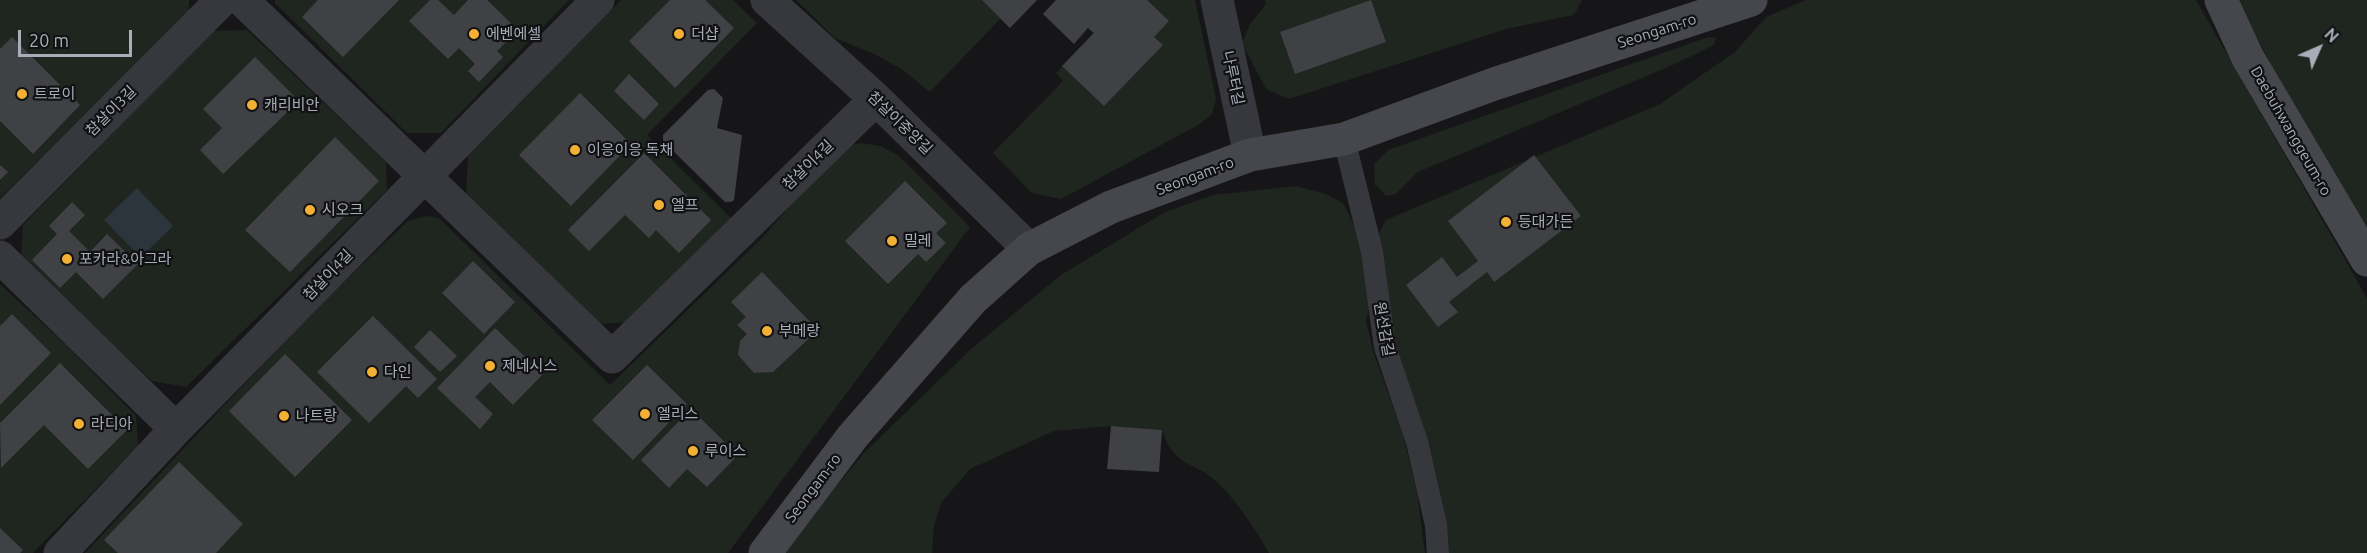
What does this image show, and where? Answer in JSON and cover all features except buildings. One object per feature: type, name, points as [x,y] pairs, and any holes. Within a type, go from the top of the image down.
[{"type":"street","name":"참살이3길","points":[[0,223],[222,0]]},
{"type":"street","points":[[242,0],[424,177]]},
{"type":"street","name":"참살이4길","points":[[60,553],[176,429],[598,0]]},
{"type":"street","name":"참살이중앙길","points":[[767,0],[876,99],[1029,249]]},
{"type":"street","name":"나루터길","points":[[1217,0],[1250,155]]},
{"type":"street","name":"Seongam-ro","points":[[765,553],[853,436],[973,299],[1029,249],[1111,207],[1250,155],[1344,139],[1494,84],[1751,0]]},
{"type":"street","name":"Daebuhwanggeum-ro","points":[[2221,0],[2248,58],[2367,260]]},
{"type":"street","name":"참살이4길","points":[[424,177],[612,357],[876,99]]},
{"type":"street","points":[[0,258],[176,429]]},
{"type":"lane","name":"원선감길","points":[[1344,139],[1372,252],[1385,347],[1417,442],[1436,525],[1438,553]]},
{"type":"shaded area","points":[[0,0],[189,0],[189,13],[0,198]]},
{"type":"shaded area","points":[[275,0],[569,0],[441,133],[407,133],[275,3]]},
{"type":"shaded area","points":[[621,0],[733,0],[757,23],[647,135],[735,222],[638,321],[601,324],[466,195],[468,156]]},
{"type":"shaded area","points":[[796,0],[1037,0],[1010,28],[1000,19],[930,92],[903,70],[874,54],[835,38]]},
{"type":"shaded area","points":[[1063,0],[1195,0],[1216,99],[1212,114],[1198,125],[1061,199],[1032,193],[993,153],[1063,81],[1056,73],[1093,33]]},
{"type":"shaded area","points":[[1265,0],[1582,0],[1574,15],[1506,29],[1289,99],[1266,89],[1242,43],[1250,24],[1266,4]]},
{"type":"shaded area","points":[[1806,0],[2196,0],[2367,298],[2367,553],[1446,553],[1392,329],[1378,235],[1386,220],[1660,104],[1735,52],[1766,17]]},
{"type":"shaded area","points":[[2237,0],[2367,0],[2367,231],[2282,85]]},
{"type":"shaded area","points":[[247,30],[386,162],[387,190],[186,387],[152,381],[21,258],[23,225],[213,31]]},
{"type":"shaded area","points":[[1708,37],[1716,38],[1714,45],[1675,64],[1418,172],[1396,194],[1386,196],[1375,184],[1374,164],[1388,150]]},
{"type":"shaded area","points":[[861,143],[880,146],[899,156],[970,227],[728,553],[85,553],[319,305],[408,221],[426,216],[439,218],[610,385],[760,240],[843,147]]},
{"type":"shaded area","points":[[1296,186],[1323,193],[1343,203],[1356,229],[1371,298],[1366,321],[1373,351],[1403,435],[1417,492],[1425,553],[1269,553],[1232,498],[1208,475],[1179,458],[1167,442],[1162,430],[1111,426],[1054,431],[970,469],[941,503],[934,526],[932,553],[780,553],[864,453],[971,349],[1061,275],[1165,212],[1213,195]]},
{"type":"shaded area","points":[[137,188],[173,226],[141,257],[104,220]]},
{"type":"shaded area","points":[[0,284],[67,346],[136,416],[138,446],[33,553],[0,553]]},
{"type":"place","name":"에벤에셀","points":[[474,34]]},
{"type":"place","name":"더샵","points":[[679,34]]},
{"type":"place","name":"트로이","points":[[22,94]]},
{"type":"place","name":"캐리비안","points":[[252,105]]},
{"type":"place","name":"이응이응 독채","points":[[575,150]]},
{"type":"place","name":"엘프","points":[[659,205]]},
{"type":"place","name":"시오크","points":[[310,210]]},
{"type":"place","name":"등대가든","points":[[1506,222]]},
{"type":"place","name":"밀레","points":[[892,241]]},
{"type":"place","name":"포카라&아그라","points":[[67,259]]},
{"type":"place","name":"부메랑","points":[[767,331]]},
{"type":"place","name":"제네시스","points":[[490,366]]},
{"type":"place","name":"다인","points":[[372,372]]},
{"type":"place","name":"엘리스","points":[[645,414]]},
{"type":"place","name":"나트랑","points":[[284,416]]},
{"type":"place","name":"라디아","points":[[79,424]]},
{"type":"place","name":"루이스","points":[[693,451]]}]
